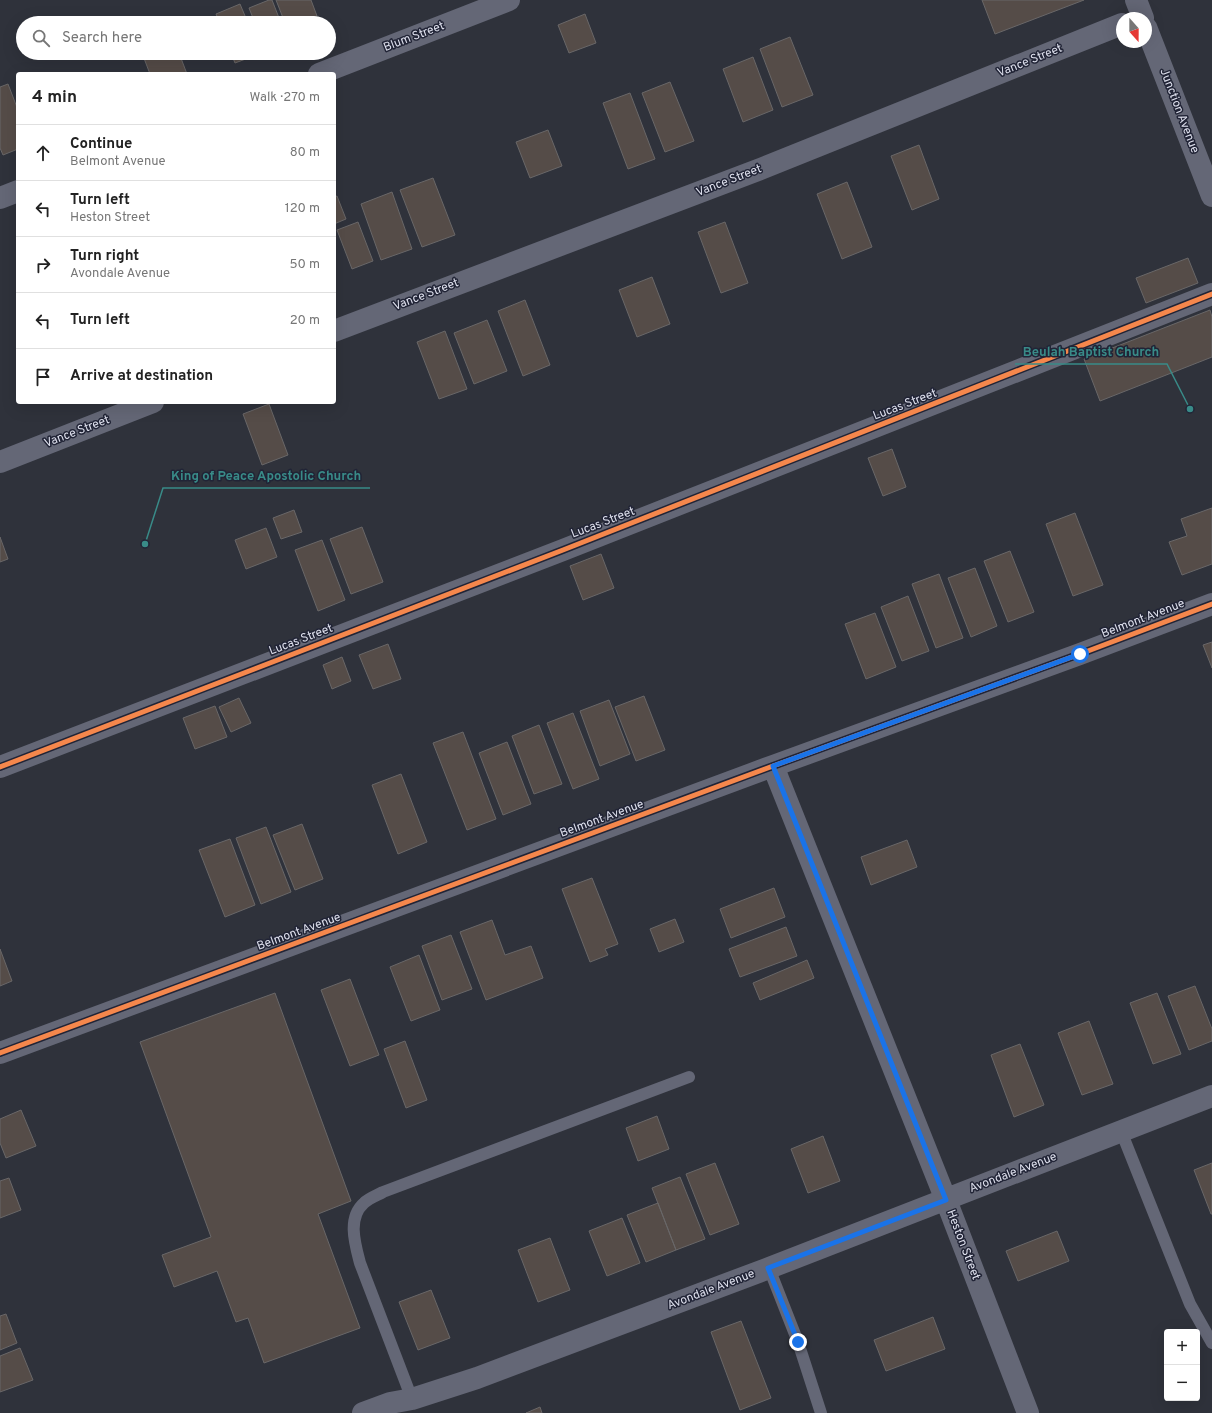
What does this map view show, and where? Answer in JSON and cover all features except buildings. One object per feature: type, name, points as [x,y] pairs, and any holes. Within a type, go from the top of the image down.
[{"type":"street","name":"Blum Street","points":[[323,72],[509,0]]},
{"type":"street","name":"Vance Street","points":[[336,329],[762,168],[1116,26]]},
{"type":"street","name":"Junction Avenue","points":[[1152,44],[1212,196]]},
{"type":"street","points":[[0,198],[16,192]]},
{"type":"street","name":"Lucas Street","points":[[0,767],[555,553],[1212,294]]},
{"type":"street","name":"Vance Street","points":[[0,462],[148,404]]},
{"type":"street","name":"Belmont Avenue","points":[[0,1053],[1212,604]]},
{"type":"street","name":"Heston Street","points":[[773,766],[946,1200],[1028,1413]]},
{"type":"street","name":"Avondale Avenue","points":[[363,1413],[390,1403],[414,1406],[477,1378],[946,1200],[1212,1096]]},
{"type":"lane","points":[[414,1406],[360,1263],[354,1240],[355,1217],[364,1203],[383,1192],[689,1077]]},
{"type":"lane","points":[[1121,1131],[1190,1304],[1212,1343]]},
{"type":"lane","points":[[768,1268],[798,1342],[821,1413]]},
{"type":"cycle path","points":[[0,767],[563,550],[1212,294]]},
{"type":"cycle path","points":[[0,1053],[1212,604]]},
{"type":"place","name":"Beulah Baptist Church","points":[[1190,409]]},
{"type":"place","name":"King of Peace Apostolic Church","points":[[145,544]]},
{"type":"route","points":[[798,1342],[768,1268],[946,1200],[773,766],[1080,654]]}]
